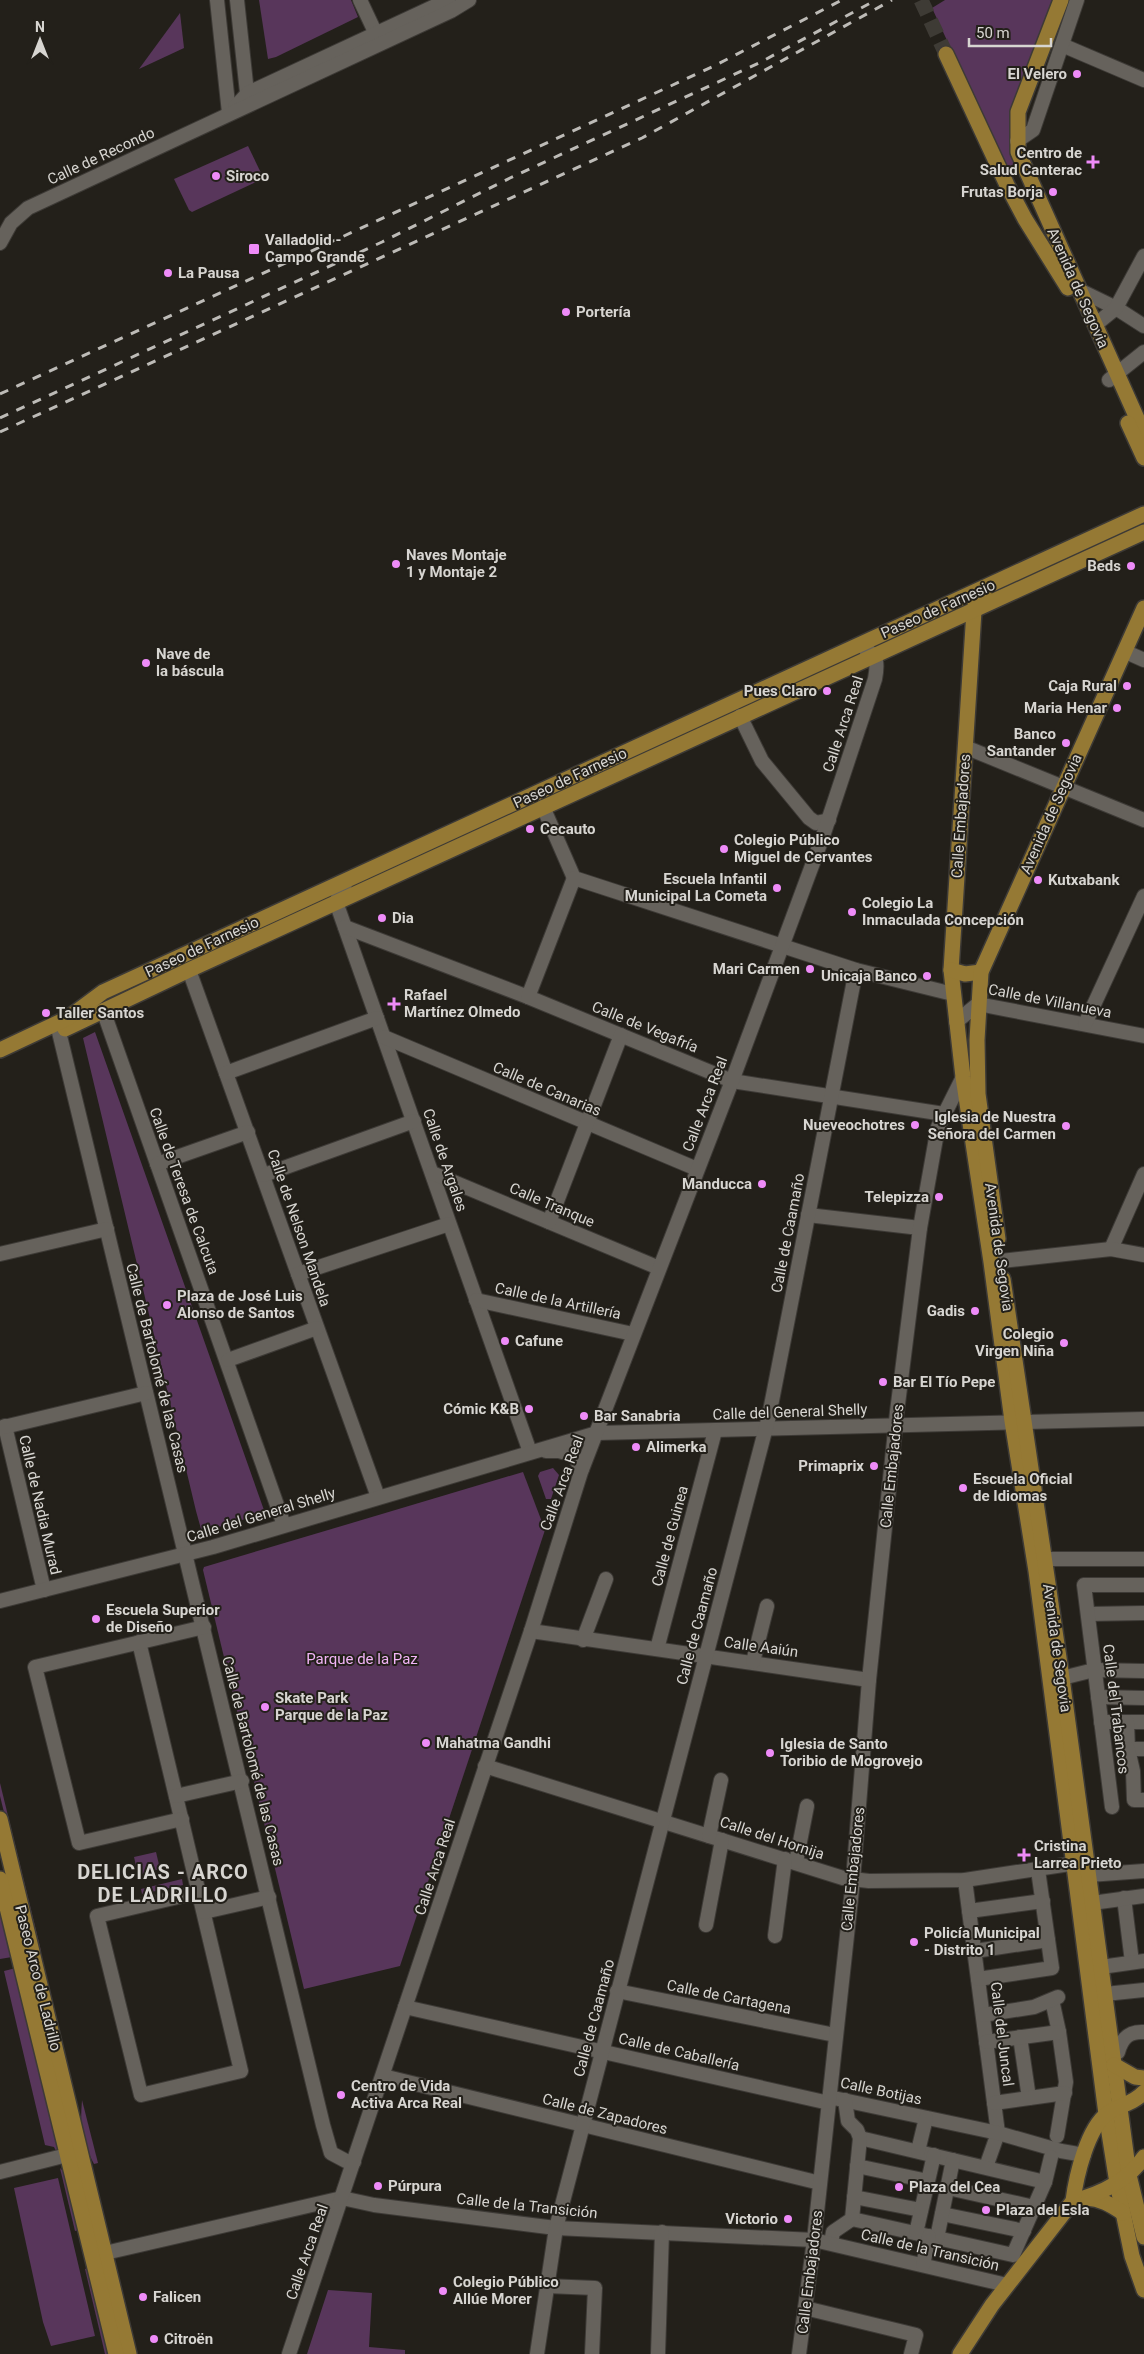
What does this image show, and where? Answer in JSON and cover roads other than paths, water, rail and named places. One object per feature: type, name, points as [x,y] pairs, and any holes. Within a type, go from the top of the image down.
[{"type":"main road","name":"Avenida de Segovia","points":[[1061,0],[1018,112],[1017,141],[1021,161],[1095,325],[1144,458]]},
{"type":"main road","name":"Avenida de Segovia","points":[[946,54],[1007,185],[1025,219],[1058,270],[1144,434]]},
{"type":"main road","name":"Paseo de Farnesio","points":[[0,1050],[68,1018],[102,992],[1144,514]]},
{"type":"main road","name":"Paseo de Farnesio","points":[[0,1060],[336,902],[1144,532]]},
{"type":"main road","name":"Calle Embajadores","points":[[963,1076],[951,970],[974,611],[976,602],[987,587]]},
{"type":"main road","name":"Avenida de Segovia","points":[[1117,2182],[1121,2105],[1092,1903],[1060,1751],[1029,1530],[1001,1261],[978,1094],[978,1004],[981,972],[1063,786],[1126,652],[1144,608]]},
{"type":"main road","points":[[951,970],[965,974],[981,972]]},
{"type":"main road","name":"Avenida de Segovia","points":[[963,1076],[991,1262],[1018,1421],[1045,1559],[1062,1678],[1083,1867],[1106,2114],[1117,2182]]},
{"type":"main road","name":"Paseo Arco de Ladrillo","points":[[0,1819],[129,2354]]},
{"type":"main road","name":"Paseo Arco de Ladrillo","points":[[0,1879],[116,2354]]},
{"type":"main road","points":[[1113,2059],[1135,2077],[1144,2078]]},
{"type":"main road","points":[[1080,2200],[1075,2188],[1087,2144],[1097,2125],[1106,2114],[1121,2105],[1141,2099]]},
{"type":"main road","points":[[960,2354],[1007,2285],[1080,2200],[1117,2182],[1144,2157]]},
{"type":"main road","points":[[1083,2160],[1087,2177],[1094,2184],[1117,2182]]},
{"type":"main road","points":[[1117,2182],[1132,2256],[1144,2290]]},
{"type":"main road","points":[[1117,2182],[1144,2237]]},
{"type":"main road","points":[[1080,2200],[1098,2199],[1109,2203],[1123,2213]]},
{"type":"street","points":[[216,0],[229,113]]},
{"type":"street","points":[[237,0],[248,99]]},
{"type":"street","points":[[360,0],[376,34]]},
{"type":"street","name":"Calle de Recondo","points":[[2,236],[28,208],[229,113],[248,99],[448,0]]},
{"type":"street","name":"Calle de Recondo","points":[[248,99],[451,11],[469,0]]},
{"type":"street","points":[[1017,141],[1033,130],[1077,0]]},
{"type":"street","points":[[1062,45],[1144,80]]},
{"type":"street","points":[[1095,325],[1116,308],[1144,256]]},
{"type":"street","points":[[1079,290],[1116,308],[1144,326]]},
{"type":"street","points":[[1113,377],[1144,352]]},
{"type":"street","points":[[850,649],[866,650],[874,655]]},
{"type":"street","points":[[1126,652],[1144,660]]},
{"type":"street","name":"Calle Arca Real","points":[[289,2354],[406,2007],[582,1469],[732,1081],[828,820],[876,680],[877,669],[874,655]]},
{"type":"street","points":[[740,716],[762,761],[773,776],[809,818],[816,823],[828,820]]},
{"type":"street","points":[[966,747],[1144,820]]},
{"type":"street","points":[[528,997],[574,878],[543,807]]},
{"type":"street","points":[[574,878],[856,970],[953,994]]},
{"type":"street","points":[[336,902],[347,880]]},
{"type":"street","points":[[1085,1024],[1144,896]]},
{"type":"street","name":"Calle de Argales","points":[[336,902],[530,1452]]},
{"type":"street","name":"Calle de Vegafría","points":[[345,927],[528,997],[732,1081],[944,1114]]},
{"type":"street","name":"Calle de Nelson Mandela","points":[[189,970],[378,1497]]},
{"type":"street","name":"Calle de Caamaño","points":[[537,2354],[556,2228],[584,2126],[617,1991],[664,1821],[778,1377],[856,970]]},
{"type":"street","name":"Calle de Villanueva","points":[[956,1022],[978,1004],[1144,1036]]},
{"type":"street","name":"Calle de Teresa de Calcuta","points":[[103,1010],[228,1360],[284,1525]]},
{"type":"street","points":[[226,1073],[377,1018]]},
{"type":"street","name":"Calle de Bartolomé de las Casas","points":[[59,1032],[331,2153],[346,2161],[354,2162]]},
{"type":"street","points":[[549,1222],[621,1035]]},
{"type":"street","name":"Calle de Canarias","points":[[384,1038],[698,1169]]},
{"type":"street","name":"Calle Embajadores","points":[[799,2354],[814,2240],[853,1880],[869,1680],[895,1425],[920,1228],[938,1127],[963,1076]]},
{"type":"street","points":[[264,1175],[414,1120]]},
{"type":"street","points":[[157,1164],[248,1132]]},
{"type":"street","name":"Calle Tranque","points":[[432,1173],[659,1268]]},
{"type":"street","points":[[1111,1249],[1144,1174]]},
{"type":"street","points":[[808,1214],[920,1228]]},
{"type":"street","points":[[298,1274],[449,1224]]},
{"type":"street","points":[[0,1254],[107,1229]]},
{"type":"street","points":[[1001,1261],[1111,1249],[1144,1255]]},
{"type":"street","name":"Calle de la Artillería","points":[[476,1300],[634,1334]]},
{"type":"street","points":[[228,1360],[317,1328]]},
{"type":"street","points":[[3,1427],[146,1393]]},
{"type":"street","name":"Calle del General Shelly","points":[[0,1601],[186,1554],[597,1433],[1144,1418]]},
{"type":"street","name":"Calle de Nadia Murad","points":[[3,1427],[44,1590]]},
{"type":"street","name":"Calle de Guinea","points":[[657,1650],[715,1431]]},
{"type":"street","name":"Calle del General Shelly","points":[[530,1452],[567,1452],[578,1460],[582,1469]]},
{"type":"street","points":[[1029,1530],[1037,1555],[1045,1559],[1144,1559]]},
{"type":"street","points":[[583,1640],[606,1579]]},
{"type":"street","name":"Calle del Trabancos","points":[[1112,1807],[1084,1585],[1144,1585]]},
{"type":"street","points":[[753,1662],[767,1606]]},
{"type":"street","points":[[1088,1614],[1144,1613]]},
{"type":"street","points":[[182,1819],[79,1843],[35,1667],[204,1627]]},
{"type":"street","name":"Calle Aaiún","points":[[530,1631],[869,1680]]},
{"type":"street","points":[[139,1642],[182,1819],[241,2071],[141,2095],[97,1916],[199,1892]]},
{"type":"street","points":[[1062,1678],[1094,1670],[1144,1671]]},
{"type":"street","points":[[1098,1697],[1144,1698]]},
{"type":"street","points":[[1101,1722],[1144,1722]]},
{"type":"street","points":[[1127,1722],[1128,1749],[1133,1771],[1134,1800],[1144,1800]]},
{"type":"street","points":[[1128,1749],[1144,1749]]},
{"type":"street","name":"Calle del Hornija","points":[[485,1766],[853,1880],[966,1880],[1038,1870],[1083,1867],[1144,1871]]},
{"type":"street","points":[[706,1924],[721,1780]]},
{"type":"street","points":[[176,1796],[242,1781]]},
{"type":"street","points":[[775,1936],[790,1861],[807,1806]]},
{"type":"street","points":[[978,1978],[1052,1968],[1038,1870]]},
{"type":"street","name":"Calle del Juncal","points":[[966,1880],[998,2133]]},
{"type":"street","points":[[1092,1903],[1144,1896]]},
{"type":"street","points":[[204,1912],[269,1897]]},
{"type":"street","points":[[1101,1967],[1138,1961],[1124,1898]]},
{"type":"street","points":[[969,1910],[1043,1901]]},
{"type":"street","points":[[975,1951],[1048,1940]]},
{"type":"street","points":[[1105,1994],[1144,1990]]},
{"type":"street","name":"Calle de Cartagena","points":[[617,1991],[835,2035]]},
{"type":"street","points":[[983,2015],[1034,2007],[1055,1999],[1066,2082],[1057,2136]]},
{"type":"street","name":"Calle de Caballería","points":[[406,2007],[829,2100]]},
{"type":"street","points":[[986,2042],[1059,2032]]},
{"type":"street","points":[[1113,2059],[1122,2041],[1131,2033],[1144,2032]]},
{"type":"street","points":[[1020,2037],[1029,2098]]},
{"type":"street","name":"Calle de Zapadores","points":[[382,2076],[820,2183]]},
{"type":"street","points":[[994,2103],[1065,2093]]},
{"type":"street","name":"Calle Botijas","points":[[829,2100],[844,2100],[998,2133],[1061,2151],[1083,2160]]},
{"type":"street","points":[[844,2100],[848,2120],[857,2130],[860,2138],[852,2219]]},
{"type":"street","name":"Calle Botijas","points":[[918,2151],[926,2118]]},
{"type":"street","points":[[986,2167],[998,2133]]},
{"type":"street","points":[[0,2172],[67,2155],[77,2137]]},
{"type":"street","points":[[860,2138],[1046,2182]]},
{"type":"street","points":[[923,2265],[927,2236],[921,2210],[934,2155]]},
{"type":"street","points":[[831,2244],[834,2232],[852,2219],[1013,2255],[1046,2182],[1051,2157]]},
{"type":"street","points":[[927,2236],[942,2214],[953,2160]]},
{"type":"street","points":[[857,2166],[928,2181]]},
{"type":"street","points":[[948,2188],[1034,2207]]},
{"type":"street","points":[[854,2197],[921,2210]]},
{"type":"street","name":"Calle de la Transición","points":[[105,2253],[342,2198],[374,2205],[556,2228],[814,2240],[1007,2285]]},
{"type":"street","points":[[942,2214],[1024,2231]]},
{"type":"street","points":[[658,2354],[662,2232]]},
{"type":"street","points":[[97,2276],[105,2253]]},
{"type":"street","points":[[547,2286],[595,2288],[592,2354]]},
{"type":"street","points":[[805,2308],[916,2335],[911,2354]]},
{"type":"tunnel","points":[[921,0],[946,54]]},
{"type":"railway","points":[[0,394],[712,67],[842,0]]},
{"type":"railway","points":[[0,418],[382,242],[510,178],[759,63],[876,0]]},
{"type":"railway","points":[[0,432],[642,138],[892,0]]},
{"type":"place","name":"El Velero","points":[[1077,74]]},
{"type":"place","name":"Centro de Salud Canterac","points":[[1093,162]]},
{"type":"place","name":"Siroco","points":[[216,176]]},
{"type":"place","name":"Frutas Borja","points":[[1053,192]]},
{"type":"place","name":"Valladolid - Campo Grande","points":[[254,249]]},
{"type":"place","name":"La Pausa","points":[[168,273]]},
{"type":"place","name":"Portería","points":[[566,312]]},
{"type":"place","name":"Naves Montaje 1 y Montaje 2","points":[[396,564]]},
{"type":"place","name":"Beds","points":[[1131,566]]},
{"type":"place","name":"Nave de la báscula","points":[[146,663]]},
{"type":"place","name":"Caja Rural","points":[[1127,686]]},
{"type":"place","name":"Pues Claro","points":[[827,691]]},
{"type":"place","name":"Maria Henar","points":[[1117,708]]},
{"type":"place","name":"Banco Santander","points":[[1066,743]]},
{"type":"place","name":"Cecauto","points":[[530,829]]},
{"type":"place","name":"Colegio Público Miguel de Cervantes","points":[[724,849]]},
{"type":"place","name":"Kutxabank","points":[[1038,880]]},
{"type":"place","name":"Escuela Infantil Municipal La Cometa","points":[[777,888]]},
{"type":"place","name":"Colegio La Inmaculada Concepción","points":[[852,912]]},
{"type":"place","name":"Dia","points":[[382,918]]},
{"type":"place","name":"Mari Carmen","points":[[810,969]]},
{"type":"place","name":"Unicaja Banco","points":[[927,976]]},
{"type":"place","name":"Rafael Martínez Olmedo","points":[[394,1004]]},
{"type":"place","name":"Taller Santos","points":[[46,1013]]},
{"type":"place","name":"Nueveochotres","points":[[915,1125]]},
{"type":"place","name":"Iglesia de Nuestra Señora del Carmen","points":[[1066,1126]]},
{"type":"place","name":"Manducca","points":[[762,1184]]},
{"type":"place","name":"Telepizza","points":[[939,1197]]},
{"type":"place","name":"Plaza de José Luis Alonso de Santos","points":[[167,1305]]},
{"type":"place","name":"Gadis","points":[[975,1311]]},
{"type":"place","name":"Cafune","points":[[505,1341]]},
{"type":"place","name":"Colegio Virgen Niña","points":[[1064,1343]]},
{"type":"place","name":"Bar El Tío Pepe","points":[[883,1382]]},
{"type":"place","name":"Cómic K&B","points":[[529,1409]]},
{"type":"place","name":"Bar Sanabria","points":[[584,1416]]},
{"type":"place","name":"Alimerka","points":[[636,1447]]},
{"type":"place","name":"Primaprix","points":[[874,1466]]},
{"type":"place","name":"Escuela Oficial de Idiomas","points":[[963,1488]]},
{"type":"place","name":"Escuela Superior de Diseño","points":[[96,1619]]},
{"type":"place","name":"Skate Park Parque de la Paz","points":[[265,1707]]},
{"type":"place","name":"Mahatma Gandhi","points":[[426,1743]]},
{"type":"place","name":"Iglesia de Santo Toribio de Mogrovejo","points":[[770,1753]]},
{"type":"place","name":"Cristina Larrea Prieto","points":[[1024,1855]]},
{"type":"place","name":"Policía Municipal - Distrito 1","points":[[914,1942]]},
{"type":"place","name":"Centro de Vida Activa Arca Real","points":[[341,2095]]},
{"type":"place","name":"Púrpura","points":[[378,2186]]},
{"type":"place","name":"Plaza del Cea","points":[[899,2187]]},
{"type":"place","name":"Plaza del Esla","points":[[986,2210]]},
{"type":"place","name":"Victorio","points":[[788,2219]]},
{"type":"place","name":"Colegio Público Allúe Morer","points":[[443,2291]]},
{"type":"place","name":"Falicen","points":[[143,2297]]},
{"type":"place","name":"Citroën","points":[[154,2339]]},
{"type":"district","name":"DELICIAS - ARCO DE LADRILLO","points":[[163,1884]]},
{"type":"park label","name":"Parque de la Paz","points":[[362,1659]]}]
